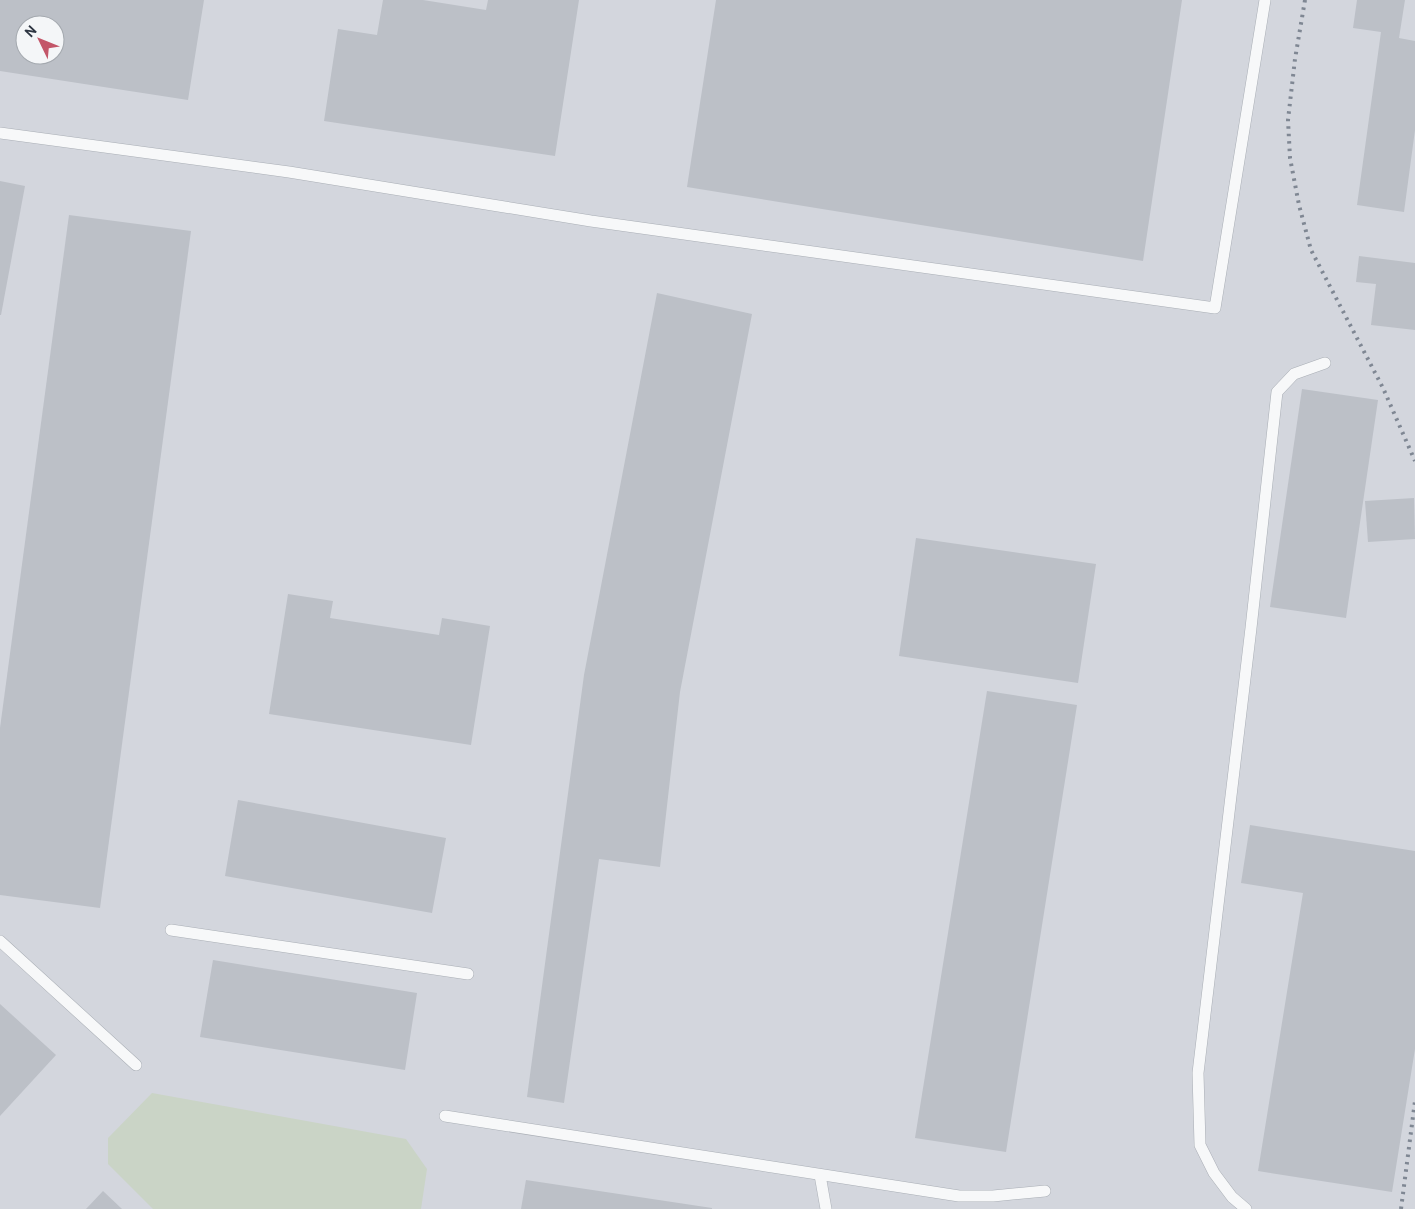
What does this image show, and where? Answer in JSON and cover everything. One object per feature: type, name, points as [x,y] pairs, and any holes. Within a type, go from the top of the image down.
[{"type":"lane","points":[[0,133],[289,172],[590,221],[1215,308],[1265,0]]},
{"type":"lane","points":[[1246,1209],[1232,1196],[1214,1173],[1200,1145],[1198,1073],[1252,628],[1277,392],[1294,374],[1325,363]]},
{"type":"lane","points":[[171,930],[468,974]]},
{"type":"lane","points":[[0,941],[136,1065]]},
{"type":"lane","points":[[445,1116],[959,1196],[993,1196],[1045,1191]]},
{"type":"lane","points":[[820,1175],[826,1209]]},
{"type":"lane","points":[[959,1196],[960,1209]]},
{"type":"shaded area","points":[[0,0],[1415,0],[1415,1209],[0,1209]]},
{"type":"green space","points":[[152,1093],[406,1139],[427,1169],[421,1209],[153,1209],[108,1164],[108,1138]]},
{"type":"building","points":[[0,0],[204,0],[188,100],[0,71]]},
{"type":"building","points":[[383,0],[423,0],[486,10],[488,0],[579,0],[555,156],[324,121],[338,29],[377,35]]},
{"type":"building","points":[[716,0],[1182,0],[1143,261],[687,187]]},
{"type":"building","points":[[1357,0],[1405,0],[1399,38],[1415,41],[1415,130],[1404,212],[1357,205],[1381,32],[1353,28]]},
{"type":"building","points":[[0,181],[25,186],[1,315],[0,315]]},
{"type":"building","points":[[69,215],[191,231],[100,908],[0,895],[0,728]]},
{"type":"building","points":[[1359,256],[1415,263],[1415,330],[1371,325],[1376,284],[1356,282]]},
{"type":"building","points":[[657,293],[752,314],[680,692],[660,867],[599,859],[564,1103],[527,1097],[584,675]]},
{"type":"building","points":[[1302,389],[1378,400],[1346,618],[1270,607]]},
{"type":"building","points":[[1414,498],[1415,539],[1368,542],[1365,501]]},
{"type":"building","points":[[916,538],[1096,564],[1078,683],[899,656]]},
{"type":"building","points":[[288,594],[333,601],[330,618],[439,635],[442,618],[490,626],[471,745],[269,714]]},
{"type":"building","points":[[987,691],[1077,705],[1006,1152],[915,1138]]},
{"type":"building","points":[[238,800],[446,838],[432,913],[225,876]]},
{"type":"building","points":[[1250,825],[1415,851],[1415,1049],[1392,1192],[1258,1171],[1303,893],[1241,883]]},
{"type":"building","points":[[213,960],[417,993],[405,1070],[200,1037]]},
{"type":"building","points":[[0,1004],[56,1055],[0,1116]]},
{"type":"building","points":[[526,1180],[712,1208],[712,1209],[521,1209]]},
{"type":"building","points":[[103,1191],[122,1209],[86,1209]]},
{"type":"railway","points":[[1305,0],[1295,59],[1288,120],[1290,158],[1299,205],[1311,250],[1383,388],[1415,461]]},
{"type":"railway","points":[[1401,1209],[1415,1101]]}]
